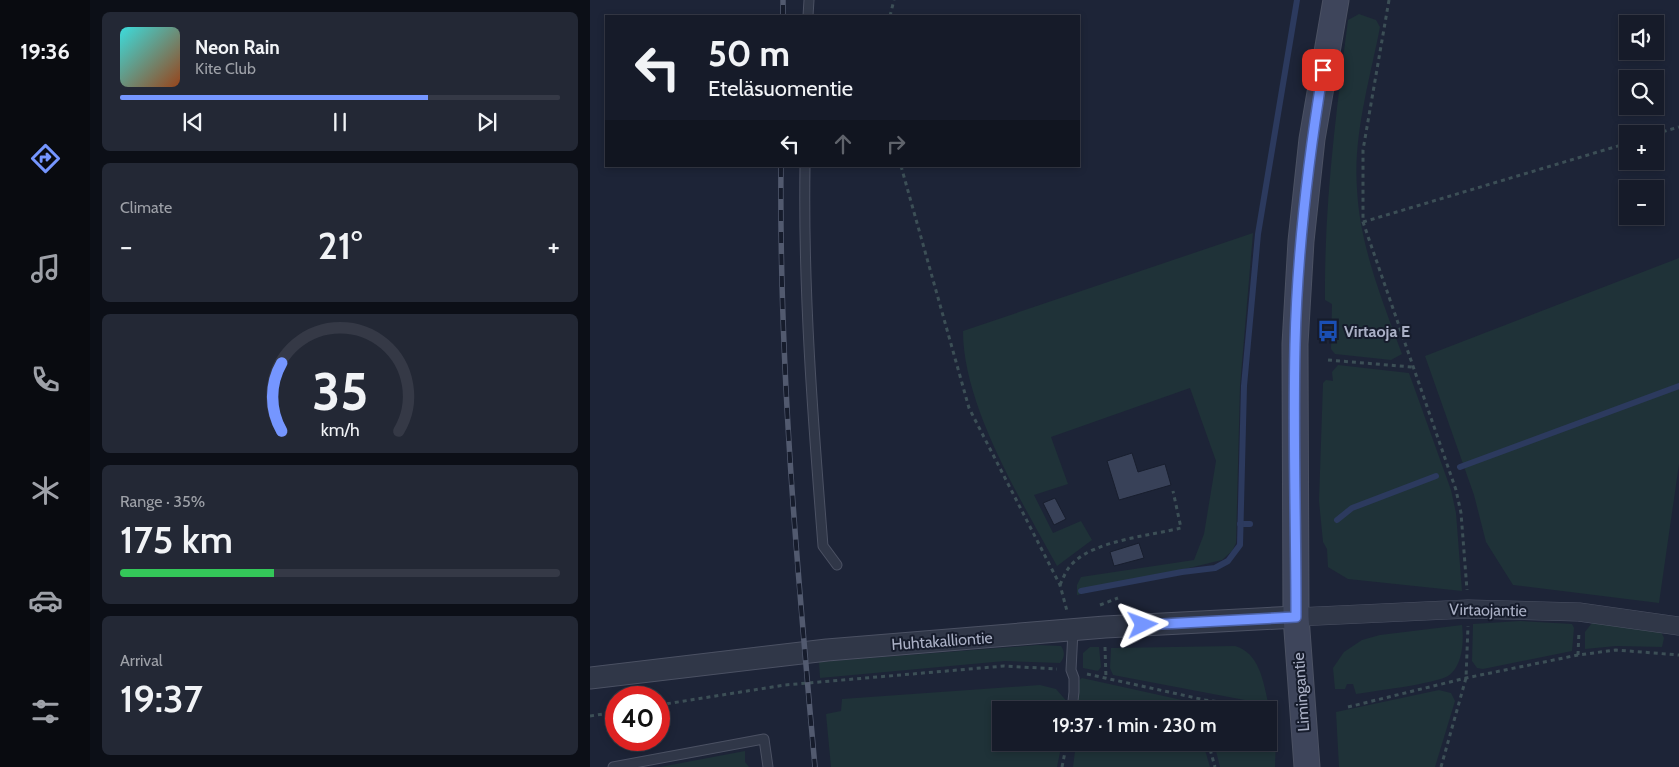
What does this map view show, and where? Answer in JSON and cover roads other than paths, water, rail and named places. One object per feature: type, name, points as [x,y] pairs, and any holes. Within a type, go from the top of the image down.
[{"type":"main road","name":"Limingantie","points":[[1307,767],[1296,617],[1295,344],[1301,241],[1312,138],[1336,0]]},
{"type":"street","name":"Virtaojantie","points":[[1296,617],[1468,608],[1579,612],[1679,626]]},
{"type":"street","name":"Huhtakalliontie","points":[[590,678],[828,650],[1073,631],[1296,617]]},
{"type":"lane","points":[[808,15],[809,0]]},
{"type":"lane","points":[[805,167],[804,219],[810,386],[823,546],[837,565]]},
{"type":"lane","points":[[1073,631],[1071,670],[1074,678],[1073,701]]},
{"type":"lane","points":[[613,767],[764,739],[768,767]]},
{"type":"waterway","points":[[1081,591],[1182,572],[1215,568],[1228,561],[1240,545],[1244,386],[1258,234],[1297,0]]},
{"type":"waterway","points":[[1460,467],[1679,386]]},
{"type":"waterway","points":[[1337,520],[1352,508],[1436,476]]},
{"type":"waterway","points":[[1240,524],[1250,524]]},
{"type":"railway","points":[[783,0],[783,15]]},
{"type":"railway","points":[[781,167],[783,317],[790,467],[815,767]]},
{"type":"place","name":"Virtaoja E","points":[[1328,331]]}]
